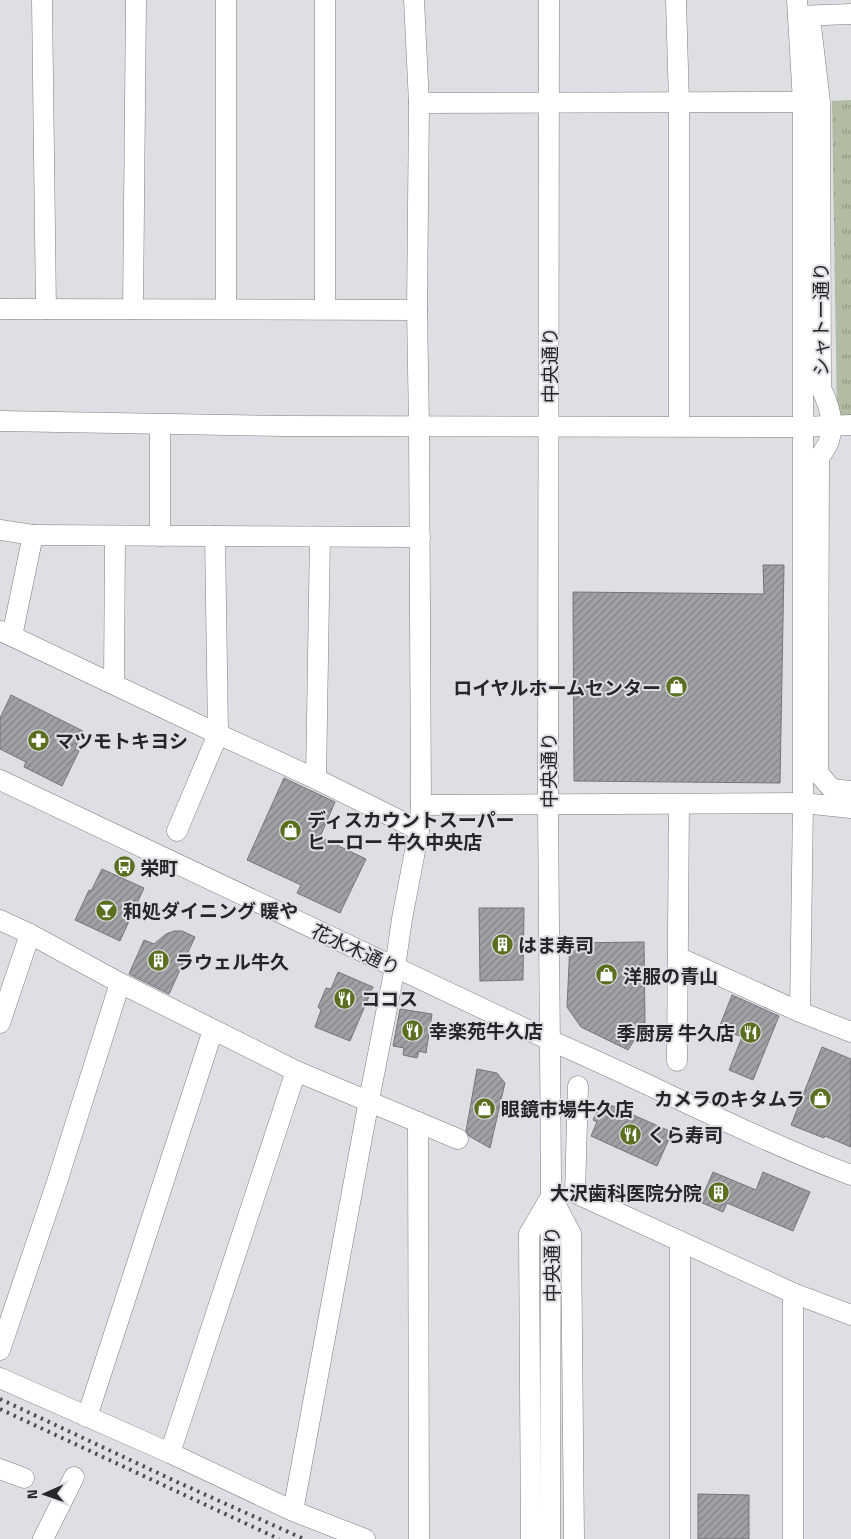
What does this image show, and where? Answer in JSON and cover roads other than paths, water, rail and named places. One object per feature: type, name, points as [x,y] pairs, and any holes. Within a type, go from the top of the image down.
[{"type":"street","points":[[42,0],[46,309]]},
{"type":"street","points":[[134,308],[136,0]]},
{"type":"street","points":[[226,0],[226,308]]},
{"type":"street","points":[[325,0],[325,309]]},
{"type":"street","points":[[293,1511],[419,830],[421,805],[420,537],[417,310],[419,103],[414,0]]},
{"type":"street","name":"中央通り","points":[[549,0],[548,803],[551,1196],[550,1539]]},
{"type":"street","points":[[676,0],[679,103],[679,426]]},
{"type":"street","points":[[800,1012],[804,8],[851,14]]},
{"type":"street","name":"シャトー通り","points":[[804,8],[820,102],[821,388],[842,426],[819,458],[818,773],[832,789],[851,791]]},
{"type":"street","points":[[419,103],[804,102]]},
{"type":"street","points":[[0,309],[226,308],[417,310]]},
{"type":"street","points":[[0,421],[419,426],[842,426]]},
{"type":"street","points":[[160,424],[160,536]]},
{"type":"street","points":[[0,530],[33,535],[420,537]]},
{"type":"street","points":[[33,535],[6,633],[316,779],[419,830]]},
{"type":"street","points":[[114,684],[115,536]]},
{"type":"street","points":[[178,832],[218,734],[215,536]]},
{"type":"street","points":[[316,779],[320,537]]},
{"type":"street","name":"花水木通り","points":[[0,780],[713,1116],[851,1174]]},
{"type":"street","points":[[421,805],[802,803],[851,808]]},
{"type":"street","points":[[677,1061],[678,804]]},
{"type":"street","points":[[0,920],[30,934],[120,984],[296,1071],[369,1100],[458,1139]]},
{"type":"street","points":[[0,1024],[30,934]]},
{"type":"street","points":[[678,957],[800,1012],[851,1032]]},
{"type":"street","points":[[0,1350],[57,1182],[120,984]]},
{"type":"street","points":[[87,1417],[213,1030]]},
{"type":"street","points":[[170,1453],[296,1071]]},
{"type":"street","points":[[578,1086],[575,1193],[792,1293],[851,1315]]},
{"type":"street","points":[[418,1122],[419,1539]]},
{"type":"street","points":[[531,1539],[529,1234],[551,1196]]},
{"type":"street","points":[[551,1196],[571,1234],[574,1539]]},
{"type":"street","points":[[680,1242],[680,1539]]},
{"type":"street","points":[[792,1293],[793,1539]]},
{"type":"street","points":[[0,1378],[170,1453],[293,1511],[365,1539]]},
{"type":"street","points":[[0,1469],[24,1478]]},
{"type":"street","points":[[43,1539],[74,1477]]},
{"type":"railway","points":[[0,1399],[304,1539]]},
{"type":"railway","points":[[0,1409],[279,1539]]},
{"type":"place","name":"ロイヤルホームセンター","points":[[677,687]]},
{"type":"place","name":"マツモトキヨシ","points":[[39,740]]},
{"type":"place","name":"ディスカウントスーパー ヒーロー 牛久中央店","points":[[291,830]]},
{"type":"place","name":"栄町","points":[[124,867]]},
{"type":"place","name":"和処ダイニング 暖や","points":[[107,910]]},
{"type":"place","name":"はま寿司","points":[[502,944]]},
{"type":"place","name":"ラウェル牛久","points":[[159,961]]},
{"type":"place","name":"洋服の青山","points":[[607,975]]},
{"type":"place","name":"ココス","points":[[345,998]]},
{"type":"place","name":"幸楽苑牛久店","points":[[413,1030]]},
{"type":"place","name":"季厨房 牛久店","points":[[751,1032]]},
{"type":"place","name":"カメラのキタムラ","points":[[821,1098]]},
{"type":"place","name":"眼鏡市場牛久店","points":[[485,1108]]},
{"type":"place","name":"くら寿司","points":[[631,1134]]},
{"type":"place","name":"大沢歯科医院分院","points":[[718,1192]]}]
